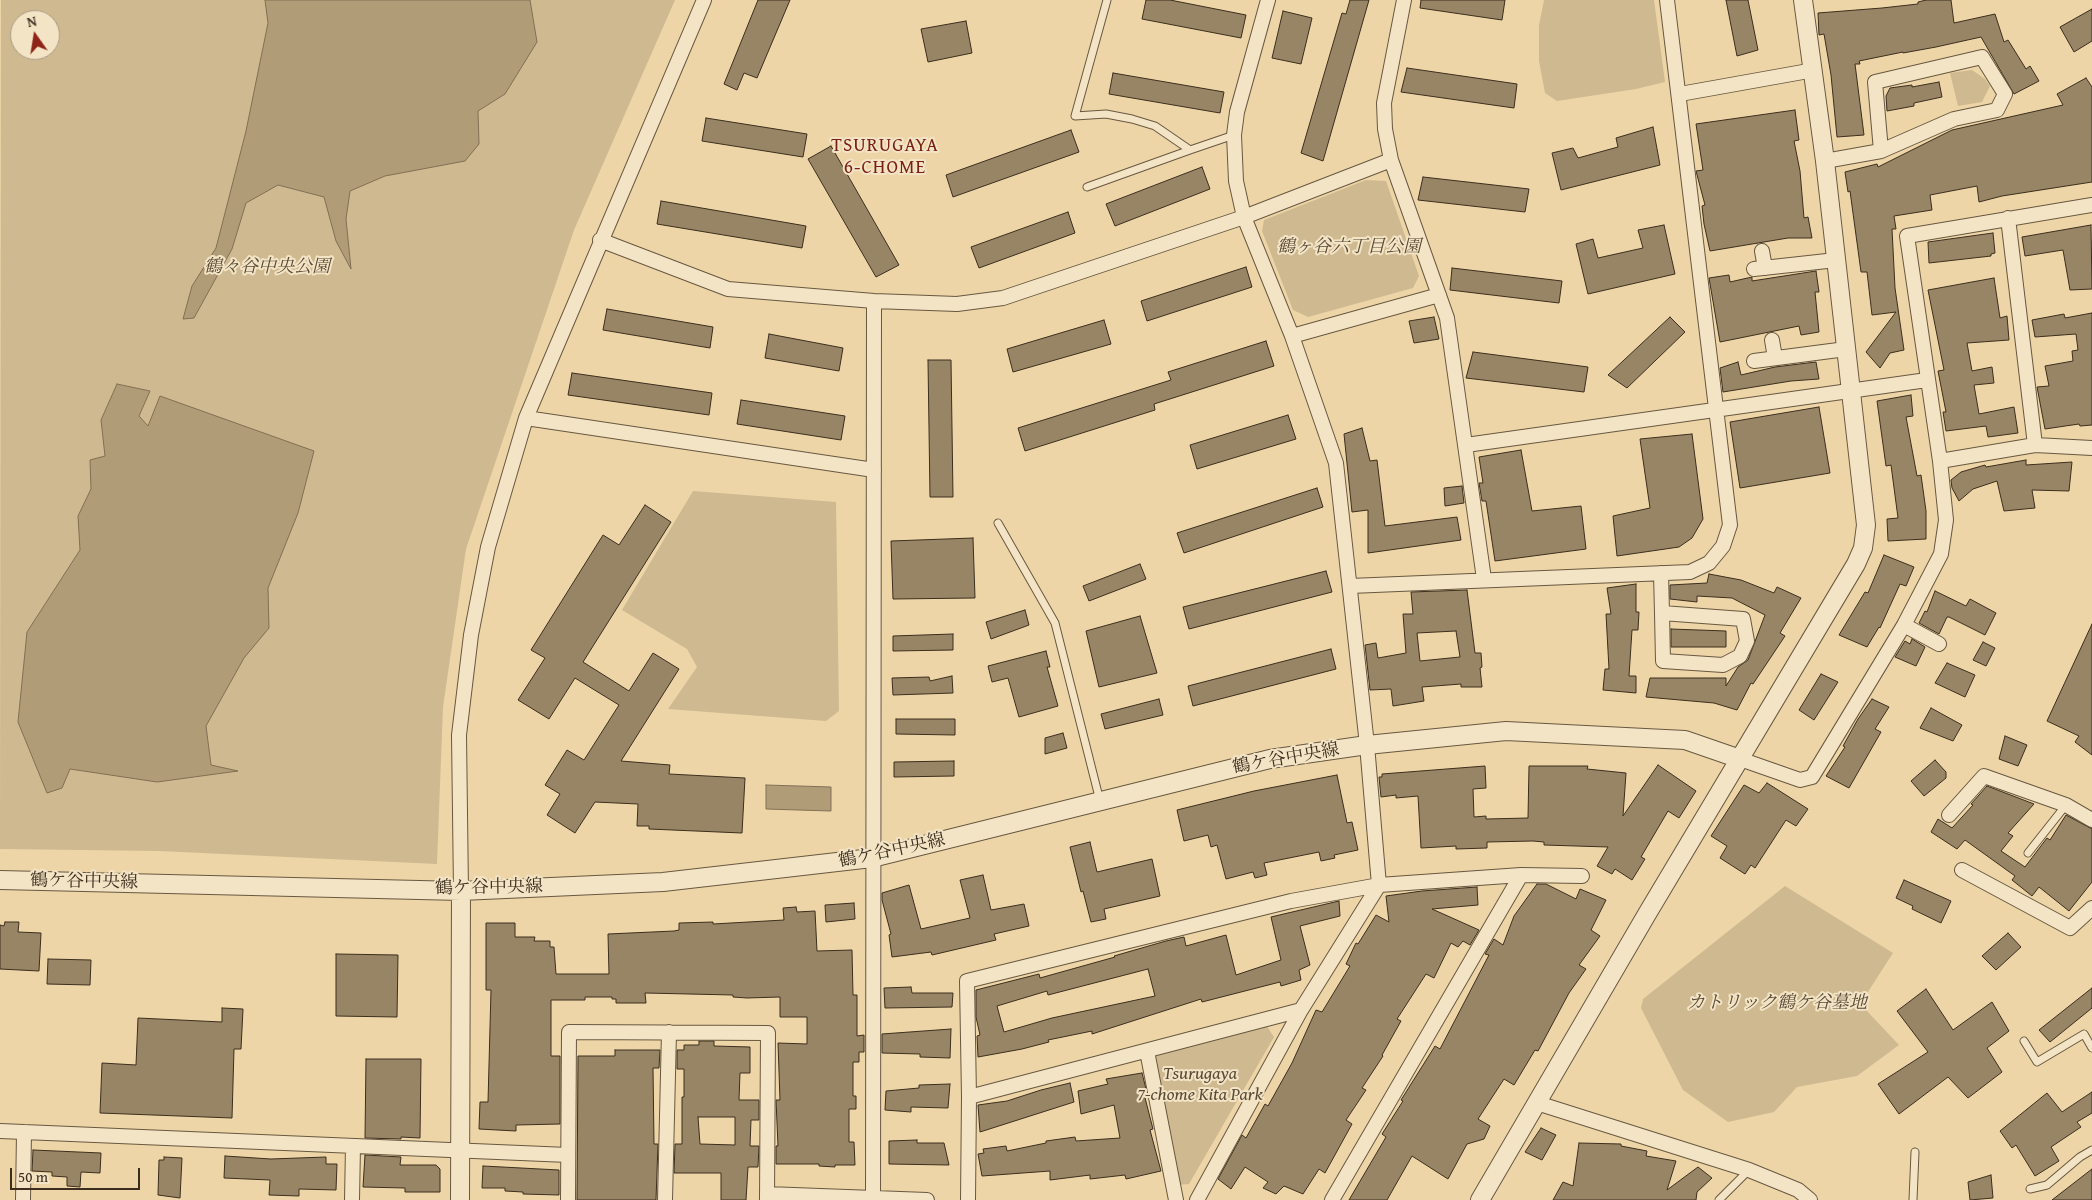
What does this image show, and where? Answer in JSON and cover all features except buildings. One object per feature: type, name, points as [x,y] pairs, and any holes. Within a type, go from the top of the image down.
[{"type":"street","points":[[460,1200],[461,891],[458,734],[471,635],[488,547],[526,418],[600,240],[704,0]]},
{"type":"street","points":[[1197,1200],[1301,1010],[1379,885],[1367,745],[1336,463],[1292,336],[1244,217],[1236,181],[1234,134],[1237,112],[1268,0]]},
{"type":"street","points":[[1404,0],[1384,103],[1385,129],[1392,160],[1447,318],[1484,579]]},
{"type":"street","points":[[1350,586],[1690,572],[1709,563],[1723,546],[1730,525],[1680,94],[1667,0]]},
{"type":"street","points":[[1480,1200],[1856,564],[1863,548],[1866,525],[1825,161],[1803,0]]},
{"type":"street","points":[[1825,161],[1881,151],[1954,119],[1997,110],[2005,94],[1982,57],[1875,82],[1881,151]]},
{"type":"street","points":[[1680,94],[1814,70]]},
{"type":"street","points":[[600,240],[728,289],[874,301],[957,304],[1003,298],[1244,217],[1392,160]]},
{"type":"street","points":[[1740,760],[1800,780],[1812,777],[1904,625],[1941,554],[1946,520],[1940,461],[1907,236],[2092,205]]},
{"type":"street","points":[[2008,218],[2035,445]]},
{"type":"street","points":[[1762,251],[1759,268],[1836,260]]},
{"type":"street","points":[[1292,336],[1439,295]]},
{"type":"street","points":[[873,1199],[874,301]]},
{"type":"street","points":[[1772,340],[1775,358]]},
{"type":"street","points":[[1754,361],[1846,349]]},
{"type":"street","points":[[1466,445],[1927,380]]},
{"type":"street","points":[[526,418],[874,470]]},
{"type":"street","points":[[1940,461],[2035,445],[2092,448]]},
{"type":"street","points":[[1661,573],[1663,661],[1723,665],[1740,656],[1748,641],[1743,619],[1662,613]]},
{"type":"street","points":[[1904,625],[1939,644]]},
{"type":"street","name":"鶴ケ谷中央線","points":[[0,880],[461,891],[663,882],[872,858],[1270,759],[1367,745],[1506,731],[1685,740],[1740,760]]},
{"type":"street","points":[[1949,815],[1984,776],[2066,805],[2092,820]]},
{"type":"street","points":[[1962,870],[2070,928],[2092,908]]},
{"type":"street","points":[[1332,1200],[1521,875]]},
{"type":"street","points":[[968,1200],[967,981],[1291,901],[1379,885],[1521,875],[1582,876]]},
{"type":"street","points":[[969,1097],[1301,1010]]},
{"type":"street","points":[[568,1200],[569,1032],[669,1032],[768,1033],[767,1197],[927,1200]]},
{"type":"street","points":[[665,1200],[669,1032]]},
{"type":"street","points":[[1147,1051],[1176,1200]]},
{"type":"street","points":[[1537,1103],[1749,1170],[1798,1190],[1810,1200]]},
{"type":"street","points":[[0,1131],[568,1155]]},
{"type":"street","points":[[23,1200],[24,1132]]},
{"type":"street","points":[[352,1200],[353,1146]]},
{"type":"lane","points":[[1107,0],[1075,116],[1106,114],[1132,119],[1155,126],[1190,150]]},
{"type":"lane","points":[[1087,188],[1234,134]]},
{"type":"lane","points":[[998,523],[1055,623],[1100,801]]},
{"type":"lane","points":[[2028,853],[2066,805]]},
{"type":"lane","points":[[2024,1041],[2037,1062],[2084,1034],[2092,1048]]},
{"type":"lane","points":[[2030,1189],[2047,1185],[2080,1157],[2092,1150]]},
{"type":"lane","points":[[1913,1200],[1915,1152]]},
{"type":"lane","points":[[1719,1200],[1749,1170]]},
{"type":"green space","name":"鶴々谷中央公園","points":[[1,0],[675,0],[574,230],[466,549],[443,707],[437,864],[159,851],[0,849]]},
{"type":"green space","points":[[1544,0],[1654,0],[1665,82],[1636,89],[1557,101],[1545,93],[1539,61],[1539,25]]},
{"type":"green space","points":[[1972,70],[1985,79],[1990,86],[1982,102],[1958,106],[1950,73]]},
{"type":"green space","name":"鶴ヶ谷六丁目公園","points":[[1366,180],[1386,181],[1419,276],[1413,288],[1308,317],[1293,310],[1262,231],[1264,220]]},
{"type":"green space","points":[[693,491],[836,502],[839,711],[826,721],[668,709],[697,667],[687,649],[622,610]]},
{"type":"green space","name":"カトリック鶴ケ谷墓地","points":[[1785,886],[1893,953],[1864,998],[1866,1010],[1899,1045],[1857,1076],[1797,1087],[1774,1112],[1728,1122],[1683,1090],[1641,1008],[1643,999]]},
{"type":"green space","name":"Tsurugaya 7-chome Kita Park","points":[[1266,1025],[1274,1037],[1189,1184],[1177,1185],[1153,1055]]},
{"type":"shaded area","points":[[265,0],[530,0],[537,42],[505,94],[478,111],[479,144],[465,161],[385,176],[350,191],[346,219],[351,269],[336,241],[324,197],[278,185],[246,203],[232,249],[194,318],[183,319],[192,286],[216,248],[246,131],[268,23]]},
{"type":"shaded area","points":[[117,384],[150,391],[139,416],[148,426],[160,396],[314,451],[298,513],[268,588],[269,628],[244,658],[206,726],[211,765],[238,771],[157,782],[70,769],[62,788],[47,793],[18,722],[27,632],[80,550],[78,516],[91,489],[90,460],[105,456],[101,420]]},
{"type":"shaded area","points":[[766,785],[831,787],[831,811],[766,809]]},
{"type":"district","name":"TSURUGAYA 6-CHOME","points":[[885,157]]}]
